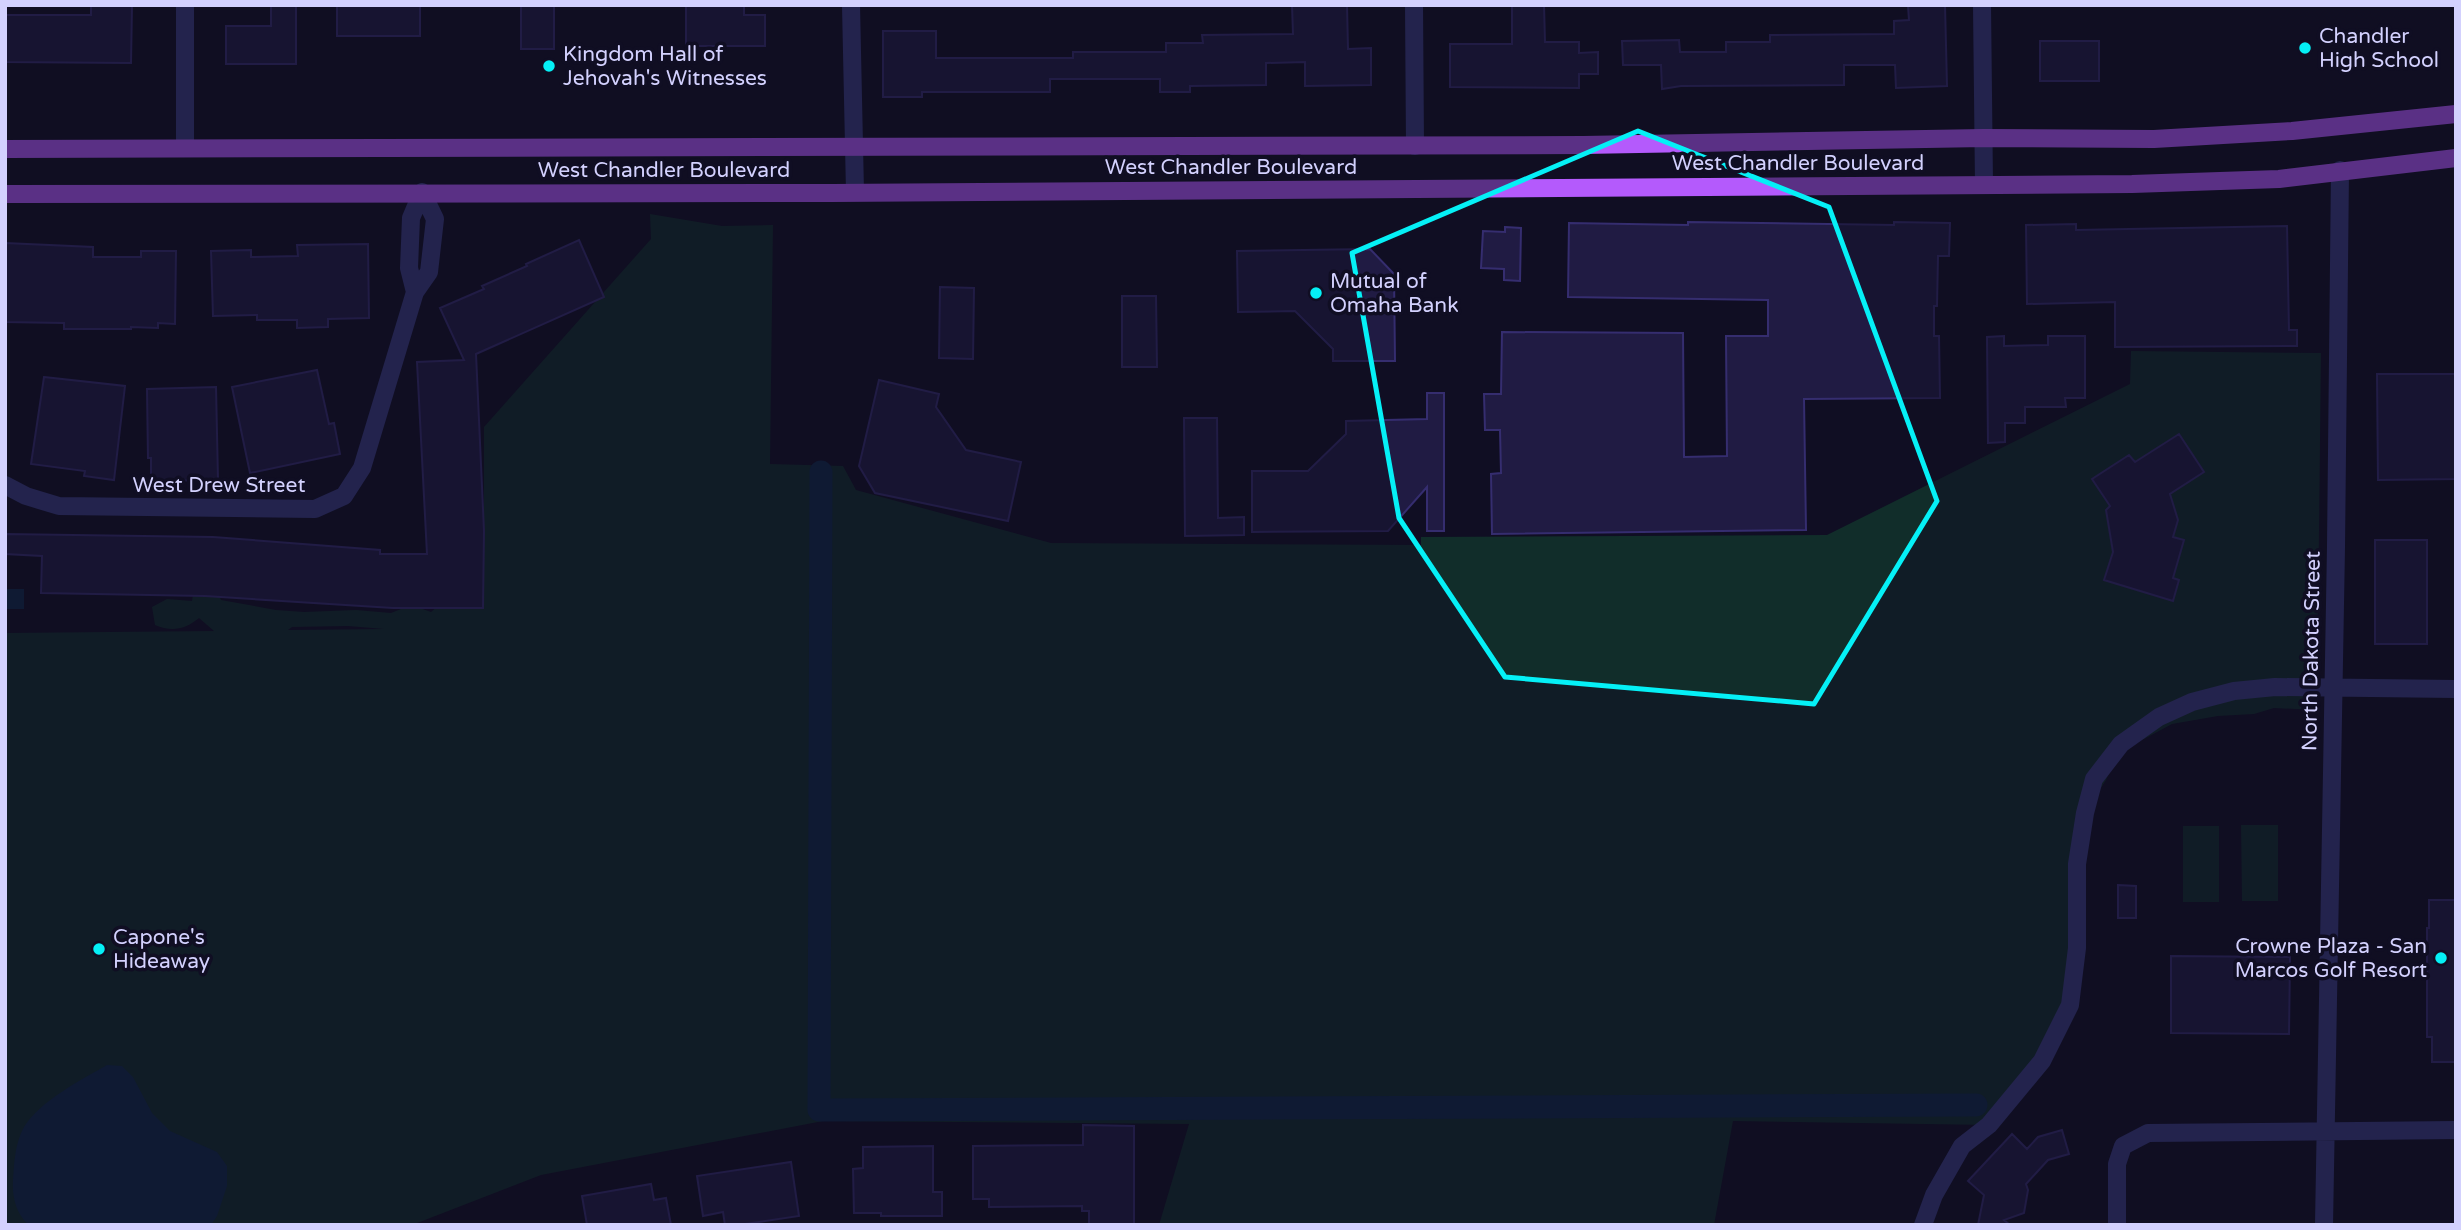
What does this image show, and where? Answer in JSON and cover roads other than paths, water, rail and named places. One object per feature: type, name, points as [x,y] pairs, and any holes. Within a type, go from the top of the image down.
[{"type":"main road","name":"West Chandler Boulevard","points":[[5,149],[1676,145],[1984,138],[2190,138],[2292,131],[2456,114]]},
{"type":"main road","name":"West Chandler Boulevard","points":[[5,194],[855,192],[2214,182],[2279,179],[2456,159]]},
{"type":"street","points":[[185,5],[185,148]]},
{"type":"street","points":[[851,5],[855,192]]},
{"type":"street","points":[[1414,5],[1415,146]]},
{"type":"street","points":[[1982,5],[1984,185]]},
{"type":"street","name":"North Dakota Street","points":[[2324,1225],[2340,170]]},
{"type":"street","name":"West Drew Street","points":[[5,485],[26,496],[59,506],[315,509],[344,496],[362,468],[415,292],[429,272],[435,219],[422,192]]},
{"type":"street","points":[[1923,1225],[1934,1195],[1962,1146],[1989,1125],[2042,1060],[2070,1005],[2077,948],[2077,864],[2085,813],[2095,779],[2121,744],[2153,721],[2192,702],[2234,691],[2275,687],[2456,690]]},
{"type":"street","points":[[2117,1225],[2118,1164],[2123,1146],[2148,1133],[2456,1130]]},
{"type":"water","points":[[5,589],[24,589],[24,609],[5,609]]},
{"type":"water","points":[[107,1065],[122,1066],[133,1077],[152,1113],[170,1131],[217,1152],[227,1166],[227,1186],[217,1216],[211,1225],[29,1225],[21,1216],[14,1199],[13,1180],[17,1146],[24,1127],[50,1100]]},
{"type":"waterway","points":[[821,472],[819,1110],[1976,1105]]},
{"type":"place","name":"Chandler High School","points":[[2305,48]]},
{"type":"place","name":"Kingdom Hall of Jehovah's Witnesses","points":[[549,66]]},
{"type":"place","name":"Mutual of Omaha Bank","points":[[1316,293]]},
{"type":"place","name":"Capone's Hideaway","points":[[99,949]]},
{"type":"place","name":"Crowne Plaza - San Marcos Golf Resort","points":[[2441,958]]}]
